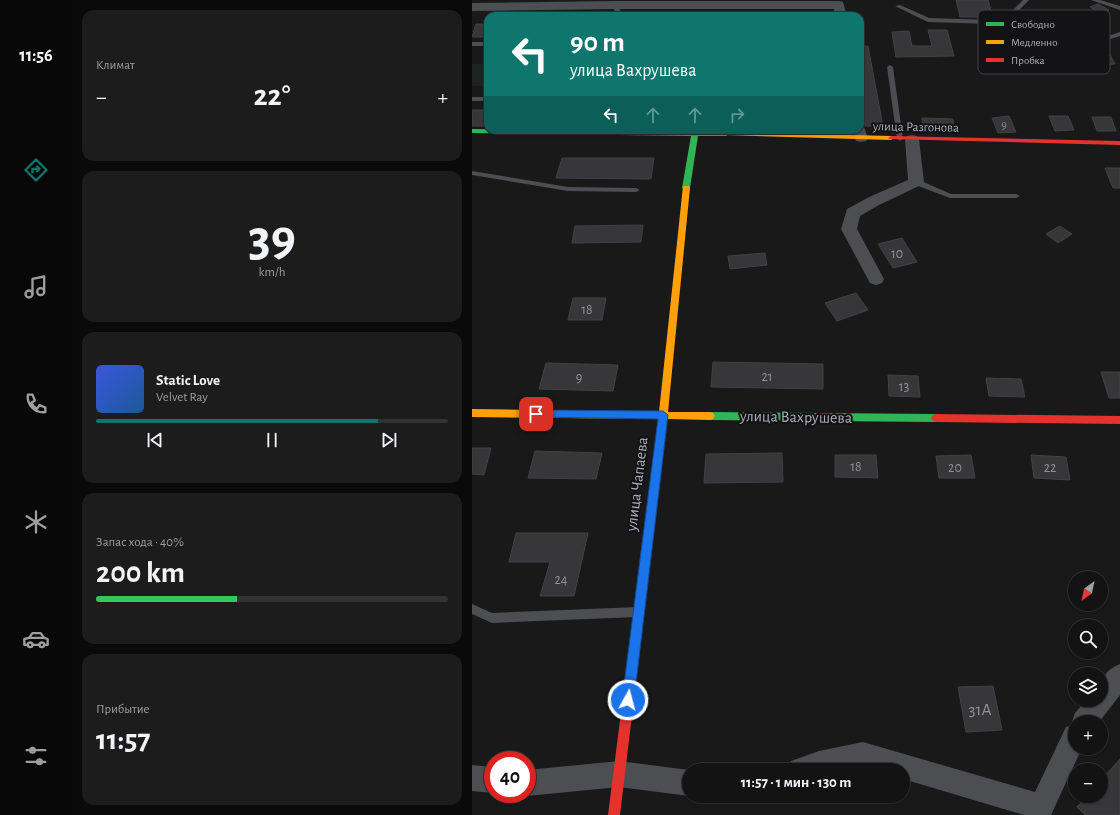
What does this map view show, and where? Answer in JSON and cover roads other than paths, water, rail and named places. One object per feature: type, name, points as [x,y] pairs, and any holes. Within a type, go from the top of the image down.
[{"type":"street","points":[[472,7],[546,3],[614,5],[794,2],[841,7]]},
{"type":"street","name":"улица Разгонова","points":[[472,131],[484,131]]},
{"type":"street","name":"улица Чапаева","points":[[614,815],[663,415],[688,175],[704,134]]},
{"type":"street","name":"улица Разгонова","points":[[860,134],[906,139],[1120,143]]},
{"type":"street","points":[[876,279],[848,229],[853,213],[874,200],[916,182],[906,139]]},
{"type":"street","name":"улица Вахрушева","points":[[472,413],[1120,420]]},
{"type":"street","points":[[1089,715],[1120,676]]},
{"type":"street","points":[[910,770],[1042,812],[1068,752]]},
{"type":"street","points":[[824,763],[863,755],[888,763]]},
{"type":"street","points":[[536,782],[619,774],[682,782]]},
{"type":"street","points":[[472,778],[484,779]]},
{"type":"lane","points":[[1016,10],[1026,0]]},
{"type":"lane","points":[[1094,0],[1120,8]]},
{"type":"lane","points":[[614,5],[618,12]]},
{"type":"lane","points":[[898,6],[928,20],[978,22]]},
{"type":"lane","points":[[1110,37],[1120,34]]},
{"type":"lane","points":[[472,44],[484,44]]},
{"type":"lane","points":[[890,67],[906,139]]},
{"type":"lane","points":[[472,99],[484,99]]},
{"type":"lane","points":[[472,173],[568,189],[636,190]]},
{"type":"lane","points":[[916,182],[950,196],[1016,196]]},
{"type":"lane","points":[[472,609],[492,618],[639,612]]}]
